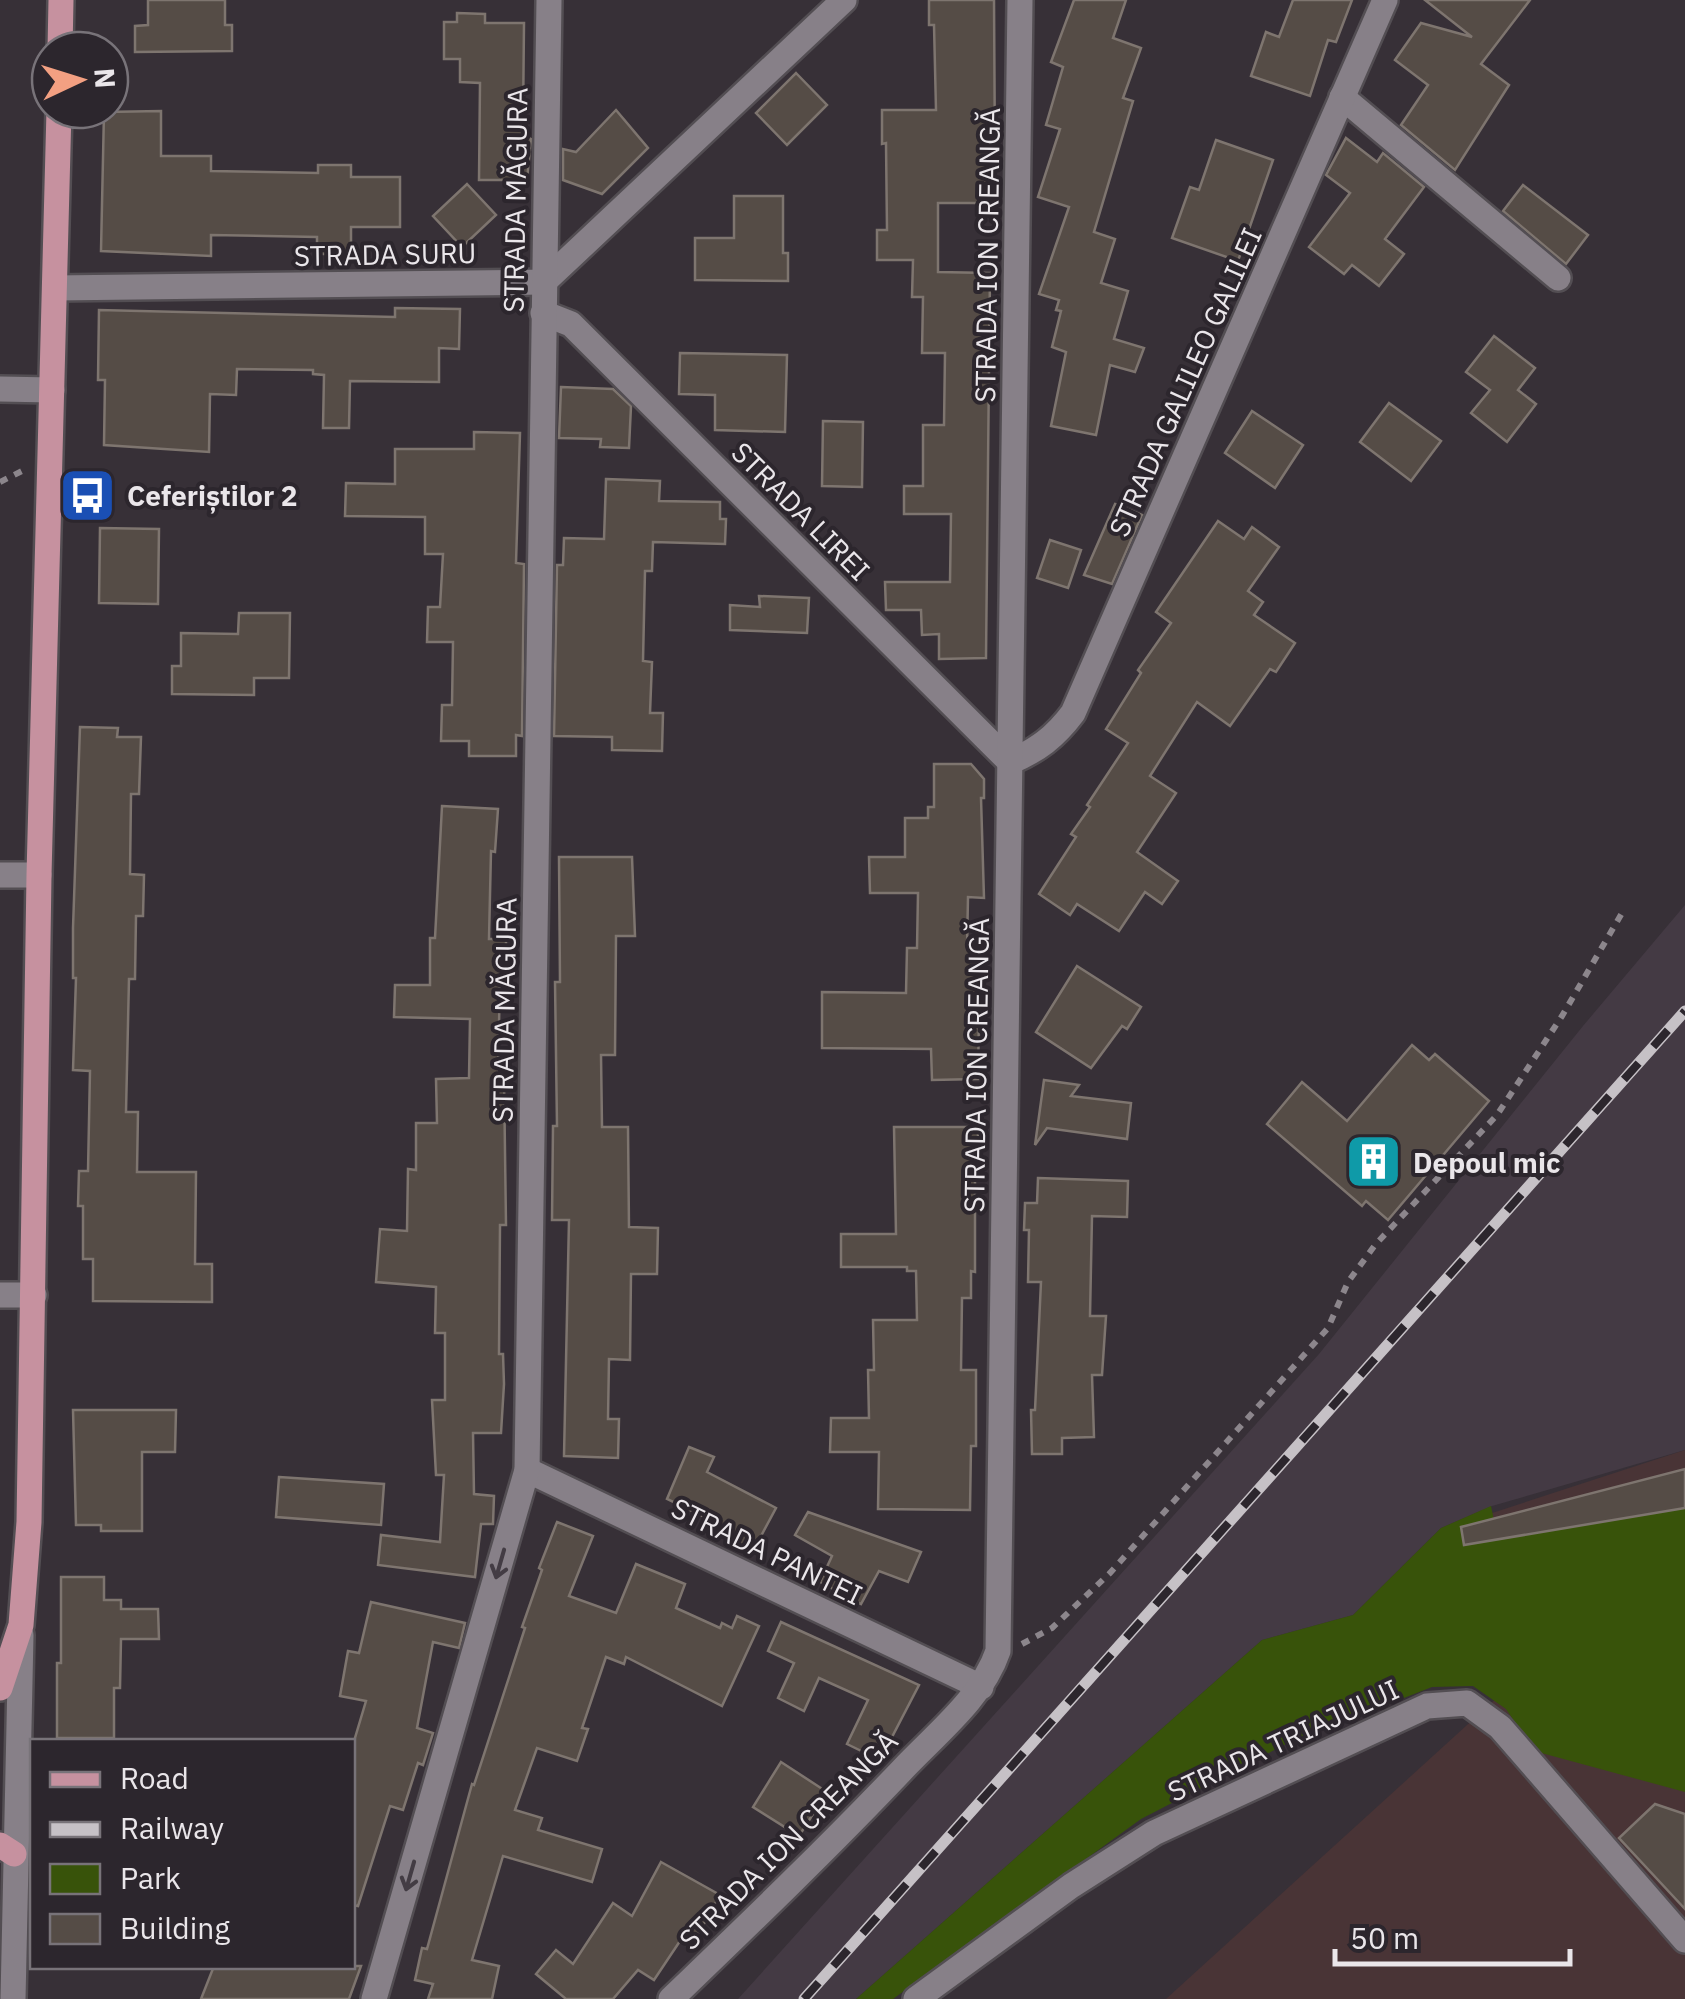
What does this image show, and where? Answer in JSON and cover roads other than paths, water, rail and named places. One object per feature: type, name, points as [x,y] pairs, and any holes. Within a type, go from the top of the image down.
[{"type":"main road","points":[[60,30],[61,0]]},
{"type":"main road","points":[[0,1688],[21,1624],[30,1522],[39,875],[59,130]]},
{"type":"street","name":"STRADA MĂGURA","points":[[374,1999],[527,1470],[550,0]]},
{"type":"street","points":[[544,282],[844,0]]},
{"type":"street","name":"STRADA ION CREANGĂ","points":[[670,1999],[815,1861],[981,1687],[998,1652],[1020,0]]},
{"type":"street","name":"STRADA GALILEO GALILEI","points":[[1010,762],[1038,750],[1073,713],[1385,0]]},
{"type":"street","points":[[1342,96],[1558,278]]},
{"type":"street","name":"STRADA SURU","points":[[55,288],[544,282]]},
{"type":"street","name":"STRADA LIREI","points":[[543,313],[571,324],[1010,762]]},
{"type":"street","points":[[0,389],[52,390]]},
{"type":"street","points":[[0,874],[39,875]]},
{"type":"street","points":[[0,1294],[34,1295]]},
{"type":"street","name":"STRADA PANTEI","points":[[527,1470],[981,1687]]},
{"type":"street","points":[[12,1999],[7,1849],[21,1624]]},
{"type":"street","name":"STRADA TRIAJULUI","points":[[916,1999],[1071,1886],[1154,1833],[1427,1706],[1467,1703],[1500,1726],[1685,1940]]},
{"type":"railway","points":[[804,1999],[1685,1011]]},
{"type":"place","name":"Ceferiștilor 2","points":[[88,495]]},
{"type":"place","name":"Depoul mic","points":[[1374,1162]]}]
